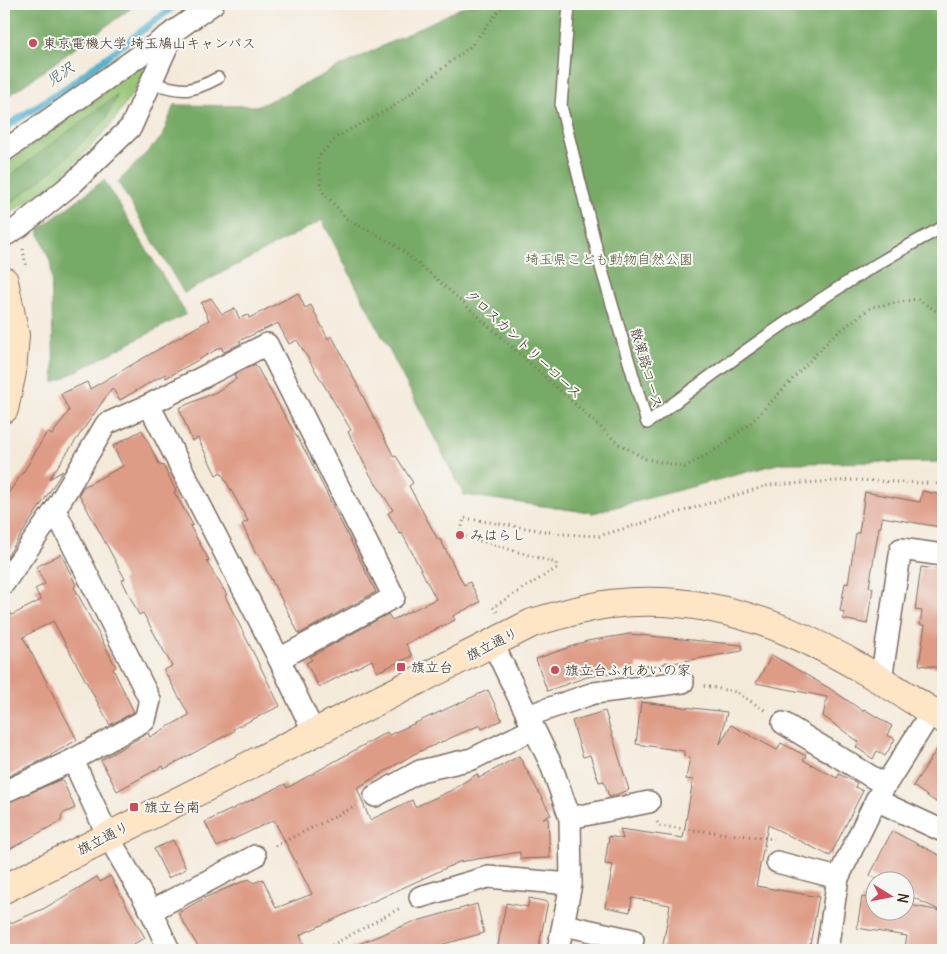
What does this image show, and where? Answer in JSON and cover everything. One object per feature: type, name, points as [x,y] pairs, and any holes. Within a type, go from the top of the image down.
[{"type":"street","points":[[4,151],[213,4]]},
{"type":"street","points":[[11,231],[73,183],[131,127],[174,31]]},
{"type":"street","points":[[4,409],[12,372],[14,335],[13,285]]},
{"type":"street","points":[[4,584],[55,510],[106,424],[148,405],[267,344],[394,598],[279,659]]},
{"type":"street","points":[[148,405],[279,659],[314,734]]},
{"type":"street","points":[[4,792],[73,760],[145,720],[150,700],[55,510]]},
{"type":"street","points":[[881,680],[901,549],[943,555]]},
{"type":"street","name":"旗立通り","points":[[4,889],[532,623],[574,611],[611,604],[664,603],[718,609],[776,625],[838,654],[938,715]]},
{"type":"street","points":[[493,644],[561,788],[570,818],[571,884],[558,950]]},
{"type":"street","points":[[375,796],[420,771],[472,759],[530,722],[594,693],[682,682]]},
{"type":"street","points":[[830,950],[838,878],[881,793],[938,715]]},
{"type":"street","points":[[783,723],[881,793],[943,831]]},
{"type":"street","points":[[73,760],[108,836],[151,911],[167,950]]},
{"type":"street","points":[[570,818],[649,802]]},
{"type":"street","points":[[151,911],[256,856]]},
{"type":"street","points":[[776,862],[838,878]]},
{"type":"street","points":[[420,897],[488,877],[571,884]]},
{"type":"street","points":[[564,925],[633,940]]},
{"type":"lane","name":"散策路コース","points":[[569,4],[561,106],[602,268],[647,423],[750,346],[851,279],[897,251],[943,227]]},
{"type":"lane","points":[[151,83],[183,91],[199,88],[218,78]]},
{"type":"path","name":"クロスカントリーコース","points":[[504,4],[471,46],[393,107],[338,136],[318,157],[321,190],[347,219],[394,244],[439,281],[619,444],[646,459],[685,467],[720,447],[753,421],[834,335],[872,307],[918,299],[943,315]]},
{"type":"path","points":[[11,231],[13,285]]},
{"type":"path","points":[[493,607],[557,568],[556,563],[460,535],[464,518],[563,534],[599,536],[770,485],[854,480],[943,484]]},
{"type":"path","points":[[682,682],[736,692],[783,723]]},
{"type":"path","points":[[256,856],[375,796]]},
{"type":"path","points":[[649,802],[659,826],[774,839],[776,862]]},
{"type":"path","points":[[323,950],[420,897]]},
{"type":"green space","name":"東京電機大学 埼玉鳩山キャンパス","points":[[4,4],[137,4],[7,97],[4,81]]},
{"type":"green space","name":"埼玉県こども動物自然公園","points":[[479,4],[943,4],[943,462],[781,463],[593,513],[464,495],[322,220],[184,293],[118,182],[162,137],[174,105],[259,106],[465,6]]},
{"type":"green space","points":[[139,66],[146,73],[111,125],[61,178],[4,218],[4,166]]},
{"type":"green space","points":[[118,94],[106,119],[52,171],[4,208],[4,180]]},
{"type":"green space","points":[[104,180],[186,314],[54,383],[51,264],[38,230]]},
{"type":"building","points":[[298,293],[305,308],[311,305],[328,339],[332,336],[394,457],[396,456],[413,483],[409,486],[438,540],[440,539],[464,585],[470,582],[480,602],[453,616],[455,620],[406,644],[412,656],[377,672],[372,660],[319,687],[306,663],[312,660],[310,657],[388,614],[392,620],[436,599],[402,533],[400,534],[388,513],[393,510],[369,473],[348,432],[351,430],[297,340],[289,344],[278,323],[239,341],[241,343],[224,352],[221,347],[166,378],[165,374],[120,400],[112,388],[49,479],[63,471],[4,561],[4,499],[26,468],[47,432],[52,435],[69,411],[61,394],[87,382],[90,389],[209,320],[201,303],[211,298],[222,314],[235,308],[239,318],[248,315],[249,318]]},
{"type":"building","points":[[255,364],[308,456],[376,592],[299,634],[242,524],[248,521],[221,472],[216,475],[198,438],[192,441],[179,408],[216,392],[236,379],[234,375]]},
{"type":"building","points":[[142,430],[160,466],[163,465],[176,491],[174,492],[193,525],[190,526],[209,560],[206,561],[227,595],[225,596],[280,706],[233,729],[234,731],[164,769],[163,766],[117,791],[101,760],[148,733],[150,737],[189,715],[164,670],[172,666],[143,613],[139,615],[122,580],[125,579],[79,494],[83,487],[123,466],[113,446]]},
{"type":"building","points":[[922,491],[943,495],[940,527],[882,517],[869,587],[873,588],[867,624],[843,619],[844,612],[840,611],[845,583],[848,584],[856,533],[859,533],[865,492],[920,502]]},
{"type":"building","points":[[61,554],[76,585],[74,587],[116,667],[113,669],[134,712],[110,725],[53,621],[23,637],[77,740],[51,756],[4,778],[4,600],[12,615],[41,600],[35,589],[45,584],[36,567]]},
{"type":"building","points":[[921,567],[943,570],[943,668],[919,665],[925,625],[920,625],[922,611],[915,610]]},
{"type":"building","points":[[630,634],[742,645],[742,651],[673,663],[665,662],[665,664],[652,666],[636,664],[637,669],[587,677],[547,691],[536,659],[587,641]]},
{"type":"building","points":[[772,655],[829,688],[863,711],[864,709],[892,726],[887,735],[895,739],[885,756],[877,751],[873,759],[856,747],[859,742],[823,716],[827,697],[756,683]]},
{"type":"building","points":[[488,690],[502,720],[482,729],[480,725],[414,754],[357,788],[370,820],[412,800],[415,807],[450,791],[477,774],[479,778],[519,756],[551,815],[543,818],[548,818],[550,858],[520,859],[520,852],[459,862],[300,935],[306,950],[200,950],[178,913],[206,897],[249,879],[254,883],[263,879],[276,908],[312,894],[274,820],[217,847],[205,822],[285,784],[287,788],[387,732],[389,735]]},
{"type":"building","points":[[641,702],[727,712],[720,744],[731,725],[777,750],[781,743],[806,756],[803,760],[837,778],[839,774],[857,783],[855,787],[863,791],[830,856],[768,825],[756,886],[819,897],[809,950],[747,948],[747,950],[662,950],[670,905],[632,898],[630,912],[605,907],[613,865],[605,864],[609,836],[623,839],[620,829],[683,838],[693,780],[686,779],[690,757],[684,756],[684,751],[636,744]]},
{"type":"building","points":[[605,711],[629,790],[609,797],[604,781],[599,782],[590,755],[583,757],[572,721]]},
{"type":"building","points":[[943,740],[943,807],[913,786]]},
{"type":"building","points":[[62,779],[75,808],[62,814],[61,821],[4,852],[4,804]]},
{"type":"building","points":[[892,831],[943,857],[943,921],[938,947],[926,945],[924,950],[905,947],[907,936],[857,928],[862,897],[864,897],[864,922],[914,922],[914,906],[941,911],[914,898],[914,872],[872,872]]},
{"type":"building","points":[[173,840],[186,869],[168,878],[154,849]]},
{"type":"building","points":[[110,876],[145,938],[122,950],[4,950],[4,926],[45,908],[97,877],[100,882]]},
{"type":"building","points":[[529,898],[548,902],[538,950],[497,950],[506,903],[528,907]]},
{"type":"building","points":[[477,904],[484,933],[422,950],[344,950],[410,923]]},
{"type":"waterway","name":"児沢","points":[[4,128],[70,85],[177,4]]},
{"type":"place","name":"東京電機大学 埼玉鳩山キャンパス","points":[[33,43]]},
{"type":"place","name":"みはらし","points":[[460,535]]},
{"type":"place","name":"旗立台","points":[[401,667]]},
{"type":"place","name":"旗立台ふれあいの家","points":[[555,670]]},
{"type":"place","name":"旗立台南","points":[[134,807]]}]
